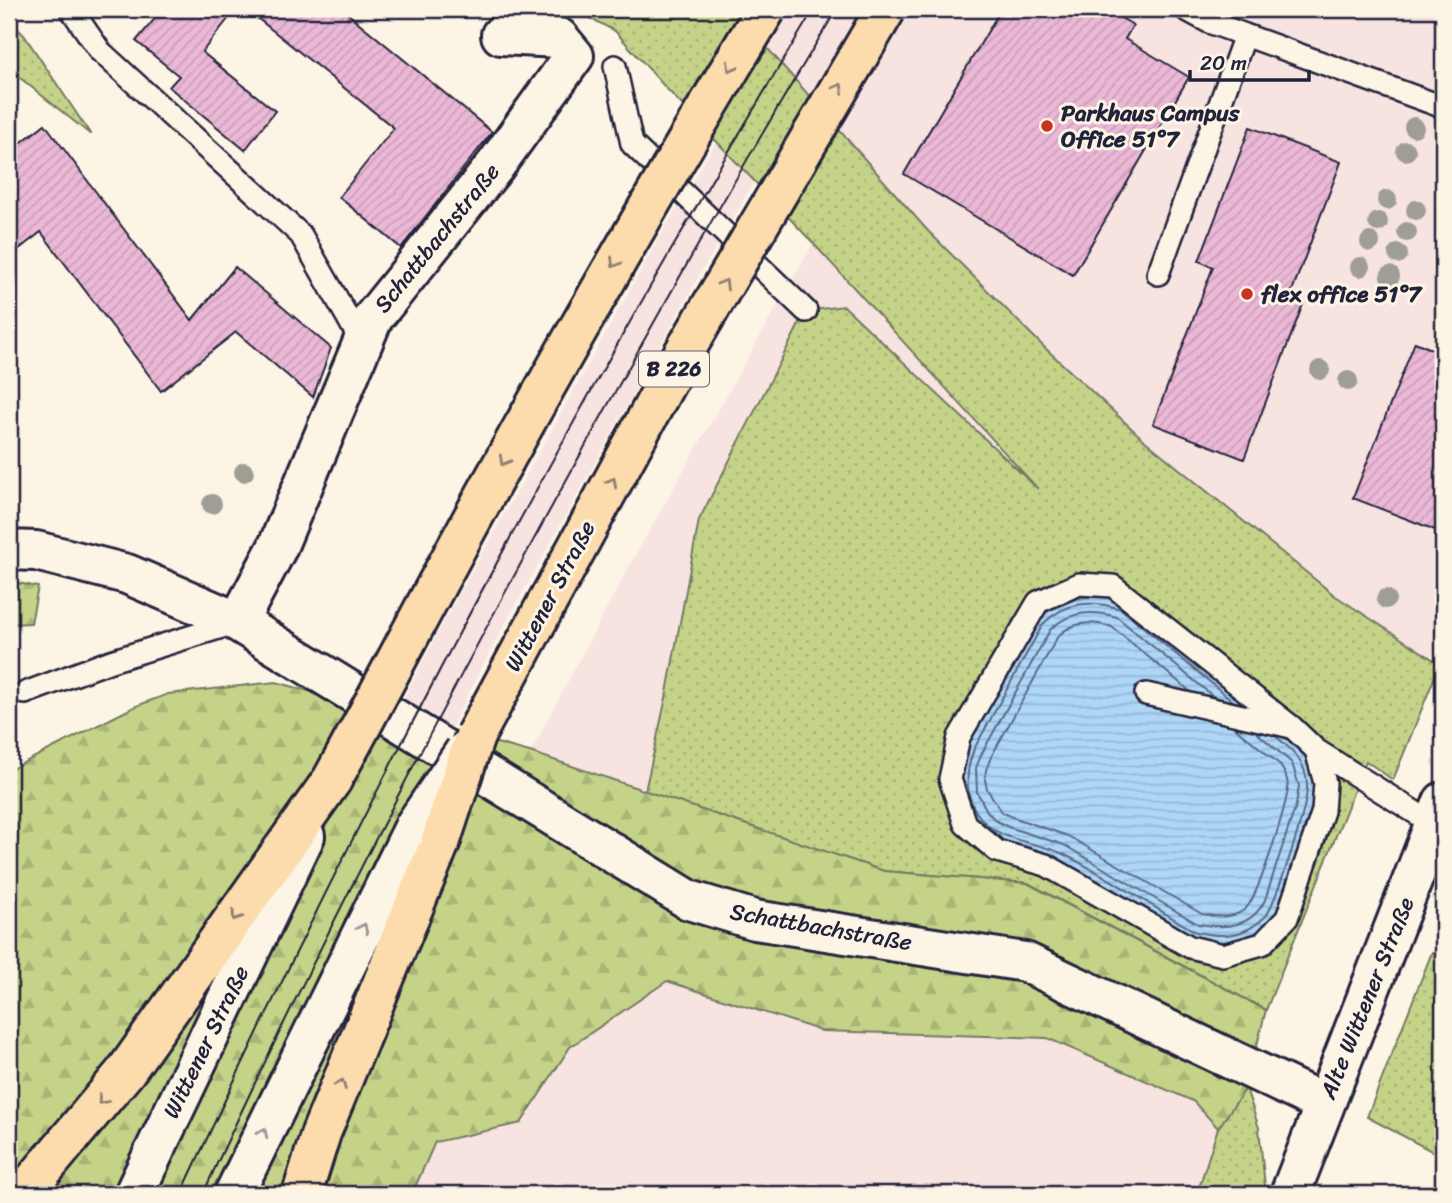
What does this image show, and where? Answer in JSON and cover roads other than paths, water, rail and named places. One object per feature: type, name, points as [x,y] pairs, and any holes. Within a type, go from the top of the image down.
[{"type":"main road","name":"Wittener Straße","points":[[332,780],[496,474],[681,150],[766,9]]},
{"type":"main road","name":"Wittener Straße","points":[[302,1194],[321,1133],[428,832],[475,736],[666,383],[886,9]]},
{"type":"main road","points":[[23,1194],[126,1071],[332,780]]},
{"type":"street","name":"Schattbachstraße","points":[[238,622],[277,548],[373,318],[495,166],[573,56],[559,38],[501,35]]},
{"type":"street","name":"Schattbachstraße","points":[[9,550],[36,551],[127,574],[238,622],[689,900],[755,920],[1025,962],[1325,1104]]},
{"type":"street","name":"Wittener Straße","points":[[134,1194],[332,780]]},
{"type":"street","name":"Alte Wittener Straße","points":[[1290,1194],[1439,814]]},
{"type":"street","points":[[234,1194],[428,832]]},
{"type":"lane","points":[[71,9],[100,51],[301,235],[362,343]]},
{"type":"lane","points":[[1185,9],[1209,22],[1443,107]]},
{"type":"lane","points":[[1158,274],[1245,35]]},
{"type":"lane","points":[[615,66],[632,144],[806,311]]},
{"type":"lane","points":[[1316,750],[1325,783],[1323,811],[1287,918],[1262,944],[1223,955],[1190,947],[1045,865],[998,851],[965,824],[950,779],[959,737],[1038,602],[1079,584],[1113,586],[1292,727],[1316,750],[1439,814]]},
{"type":"lane","points":[[25,693],[111,661],[238,622]]},
{"type":"lane","points":[[1146,694],[1292,727]]},
{"type":"water","points":[[1100,596],[1124,603],[1296,744],[1308,762],[1313,777],[1314,794],[1302,843],[1280,905],[1264,927],[1244,939],[1220,942],[1193,939],[1057,859],[1001,842],[974,820],[959,782],[967,746],[1038,620],[1066,602]]},
{"type":"tram line","points":[[181,1194],[326,891],[481,593],[643,299],[814,9]]},
{"type":"tram line","points":[[203,1194],[325,938],[500,602],[688,262],[837,9]]},
{"type":"place","name":"Parkhaus Campus Office 51°7","points":[[1047,126]]},
{"type":"place","name":"flex office 51°7","points":[[1247,294]]}]
